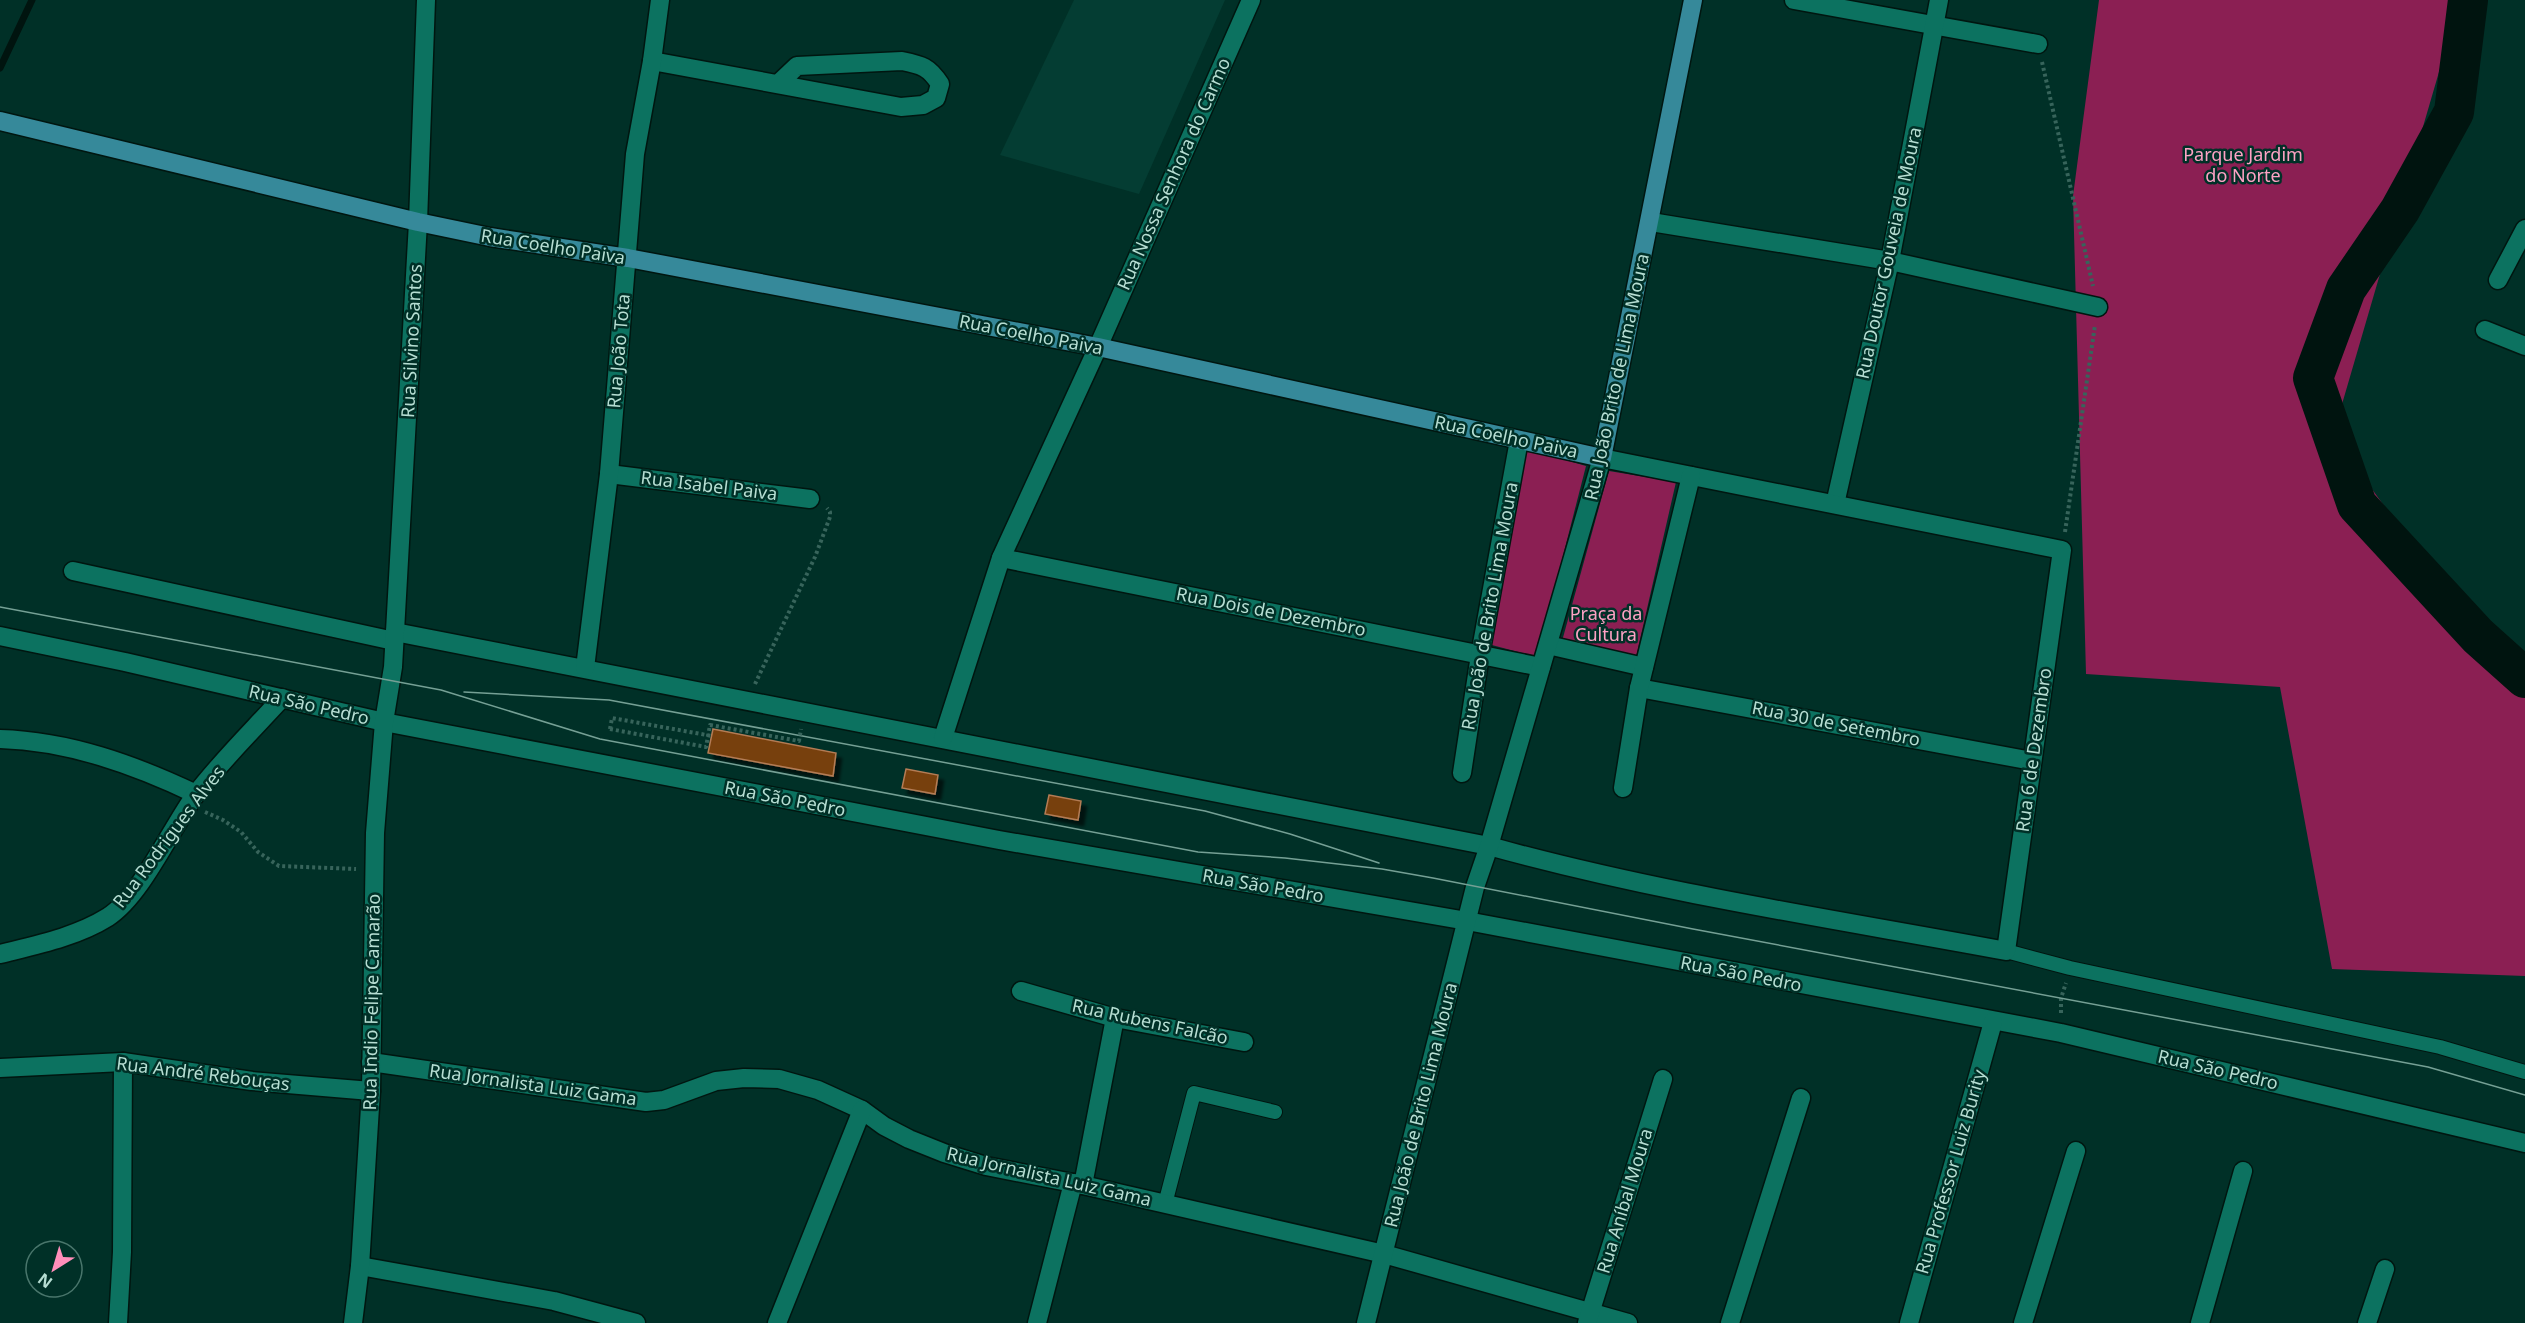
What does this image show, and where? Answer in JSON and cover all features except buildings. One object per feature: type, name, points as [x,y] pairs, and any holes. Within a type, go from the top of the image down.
[{"type":"main road","name":"Rua João Brito de Lima Moura","points":[[1602,458],[1651,222],[1693,0]]},
{"type":"main road","name":"Rua Coelho Paiva","points":[[0,121],[418,222],[490,237],[627,258],[1098,347],[1602,458]]},
{"type":"street","name":"Rua Silvino Santos","points":[[391,681],[418,222],[426,0]]},
{"type":"street","name":"Rua João Tota","points":[[585,668],[609,474],[635,154],[652,61],[660,0]]},
{"type":"street","name":"Rua Nossa Senhora do Carmo","points":[[943,738],[1001,558],[1098,347],[1251,0]]},
{"type":"street","points":[[1794,0],[2038,44]]},
{"type":"street","name":"Rua Doutor Gouveia de Moura","points":[[1836,504],[1890,261],[1939,0]]},
{"type":"street","points":[[652,61],[901,107],[923,105],[936,98],[940,84],[931,71],[918,64],[903,61],[797,66],[779,83]]},
{"type":"street","points":[[1651,222],[1890,261],[2098,307]]},
{"type":"street","points":[[2498,280],[2525,229]]},
{"type":"street","points":[[2486,330],[2525,346]]},
{"type":"street","name":"Rua João de Brito Lima Moura","points":[[1462,773],[1480,655],[1519,440]]},
{"type":"street","name":"Rua Coelho Paiva","points":[[1602,458],[2062,550]]},
{"type":"street","name":"Rua João Brito de Lima Moura","points":[[1475,887],[1602,458]]},
{"type":"street","name":"Rua Isabel Paiva","points":[[609,474],[810,499]]},
{"type":"street","points":[[1623,788],[1639,688],[1691,476]]},
{"type":"street","name":"Rua 6 de Dezembro","points":[[2006,951],[2062,550]]},
{"type":"street","name":"Rua Dois de Dezembro","points":[[1001,558],[1541,667]]},
{"type":"street","points":[[73,571],[395,636],[585,668],[943,738],[1489,846],[1546,862],[1716,898],[2006,951]]},
{"type":"street","name":"Rua São Pedro","points":[[0,636],[384,722],[999,840],[1467,921],[2061,1033],[2525,1143]]},
{"type":"street","points":[[1548,645],[1644,667]]},
{"type":"street","name":"Rua Indio Felipe Camarão","points":[[353,1323],[360,1266],[371,1091],[375,833],[384,722],[391,681]]},
{"type":"street","name":"Rua 30 de Setembro","points":[[1639,688],[2032,761]]},
{"type":"street","name":"Rua Rodrigues Alves","points":[[0,954],[56,940],[110,916],[128,898],[193,800],[282,698]]},
{"type":"street","points":[[0,739],[30,740],[81,751],[158,776],[193,800]]},
{"type":"street","name":"Rua João de Brito Lima Moura","points":[[1366,1323],[1475,887]]},
{"type":"street","name":"Rua Rubens Falcão","points":[[1021,991],[1114,1018],[1244,1041]]},
{"type":"street","points":[[1037,1323],[1078,1184],[1114,1018]]},
{"type":"street","name":"Rua Professor Luiz Burity","points":[[1909,1323],[1993,1022]]},
{"type":"street","points":[[118,1323],[122,1252],[123,1062]]},
{"type":"street","name":"Rua André Rebouças","points":[[0,1068],[123,1062],[252,1081],[371,1091]]},
{"type":"street","name":"Rua Jornalista Luiz Gama","points":[[371,1062],[646,1102],[664,1100],[716,1081],[744,1078],[779,1079],[818,1090],[862,1110],[892,1131],[944,1153],[986,1166],[1078,1184],[1384,1254],[1588,1317],[1628,1323]]},
{"type":"street","name":"Rua Aníbal Moura","points":[[1588,1317],[1663,1079]]},
{"type":"street","points":[[1730,1323],[1801,1098]]},
{"type":"street","points":[[777,1323],[862,1110]]},
{"type":"street","points":[[2023,1323],[2076,1151]]},
{"type":"street","points":[[2200,1323],[2243,1171]]},
{"type":"street","points":[[360,1266],[554,1301],[636,1323]]},
{"type":"street","points":[[2367,1323],[2385,1269]]},
{"type":"lane","points":[[2006,951],[2070,968],[2440,1047],[2525,1072]]},
{"type":"lane","points":[[1165,1204],[1194,1093],[1275,1112]]},
{"type":"path","points":[[747,701],[815,557],[830,517],[828,508],[810,499]]},
{"type":"path","points":[[712,736],[700,734],[612,718],[610,729],[706,747],[708,736],[710,724],[799,741],[801,729]]},
{"type":"path","points":[[193,800],[242,832],[258,852],[279,866],[374,870]]},
{"type":"path","points":[[2061,1033],[2061,998],[2070,968]]},
{"type":"shaded area","points":[[1074,0],[1225,0],[1139,194],[1000,155]]},
{"type":"green space","name":"Parque Jardim do Norte","points":[[2099,0],[2460,0],[2333,435],[2478,636],[2525,674],[2525,976],[2332,969],[2280,687],[2086,674],[2073,196]]},
{"type":"green space","name":"Praça da Cultura","points":[[1525,448],[1586,466],[1537,657],[1488,644]]},
{"type":"green space","name":"Praça da Cultura","points":[[1609,471],[1676,482],[1633,670],[1559,652]]},
{"type":"waterway","points":[[0,68],[32,0]]},
{"type":"waterway","points":[[2468,0],[2454,112],[2400,210],[2346,289],[2313,378],[2357,505],[2478,636],[2525,678]]},
{"type":"tram line","points":[[0,607],[441,690],[600,739],[1198,852],[1285,858],[1382,869],[1433,878],[2428,1067],[2525,1095]]},
{"type":"tram line","points":[[464,692],[609,700],[1205,811],[1290,834],[1379,863]]}]
